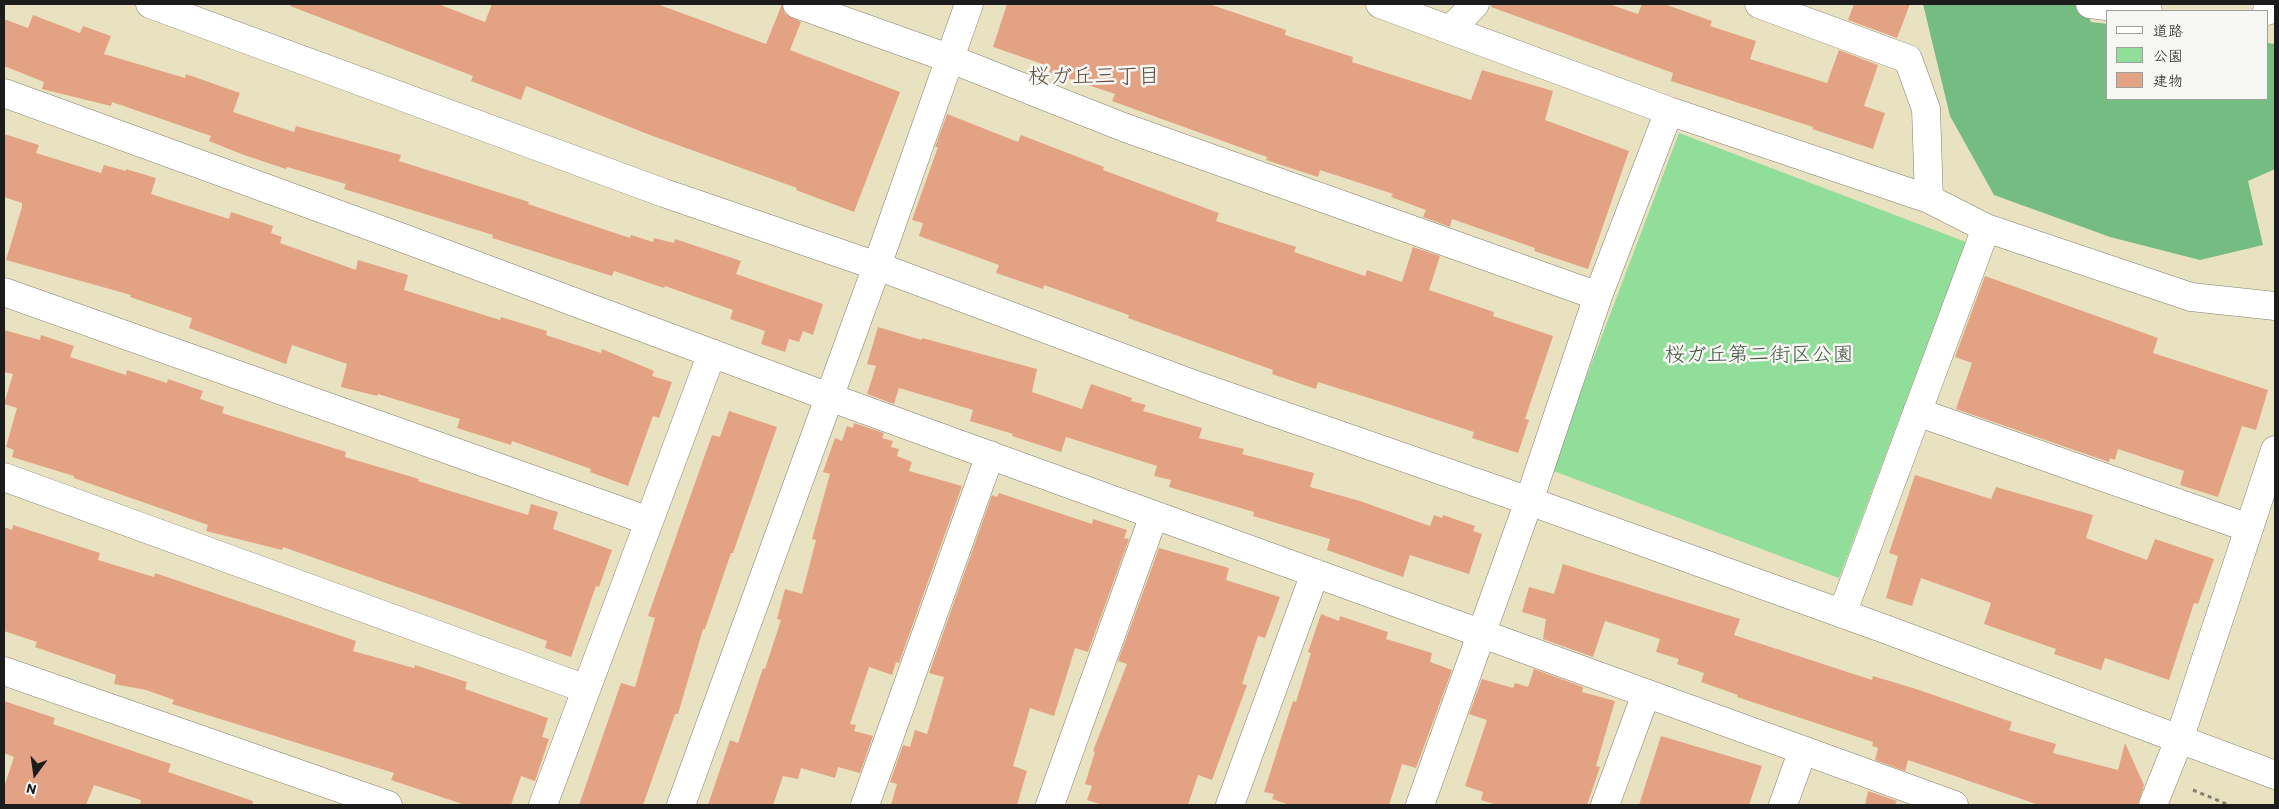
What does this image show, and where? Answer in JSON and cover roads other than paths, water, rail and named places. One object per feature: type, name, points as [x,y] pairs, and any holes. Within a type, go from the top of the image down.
[{"type":"street","points":[[150,4],[664,193],[877,266],[1201,387],[1528,501],[1842,614],[2275,775]]},
{"type":"street","points":[[797,4],[951,59],[1123,127],[1598,296]]},
{"type":"street","points":[[681,805],[877,266],[969,4]]},
{"type":"street","points":[[1380,4],[1669,111],[1929,198],[1986,228],[2191,297],[2275,306]]},
{"type":"street","points":[[1451,29],[1475,4]]},
{"type":"street","points":[[1759,4],[1908,59],[1926,109],[1929,198]]},
{"type":"street","points":[[2090,4],[2140,10]]},
{"type":"street","points":[[4,93],[829,397],[1954,805]]},
{"type":"street","points":[[1420,805],[1482,634],[1598,296],[1669,111]]},
{"type":"street","points":[[1842,614],[1986,228]]},
{"type":"street","points":[[4,292],[649,521]]},
{"type":"street","points":[[543,805],[712,353]]},
{"type":"street","points":[[1917,412],[2249,528]]},
{"type":"street","points":[[2157,794],[2178,740],[2275,450]]},
{"type":"street","points":[[864,805],[990,455]]},
{"type":"street","points":[[4,477],[586,689]]},
{"type":"street","points":[[1050,805],[1154,514]]},
{"type":"street","points":[[1230,805],[1315,573]]},
{"type":"street","points":[[4,671],[388,805]]},
{"type":"street","points":[[1605,805],[1646,694]]},
{"type":"street","points":[[1783,805],[1803,750]]},
{"type":"district","name":"桜ガ丘三丁目","points":[[1094,77]]},
{"type":"park label","name":"桜ガ丘第二街区公園","points":[[1759,356]]}]
